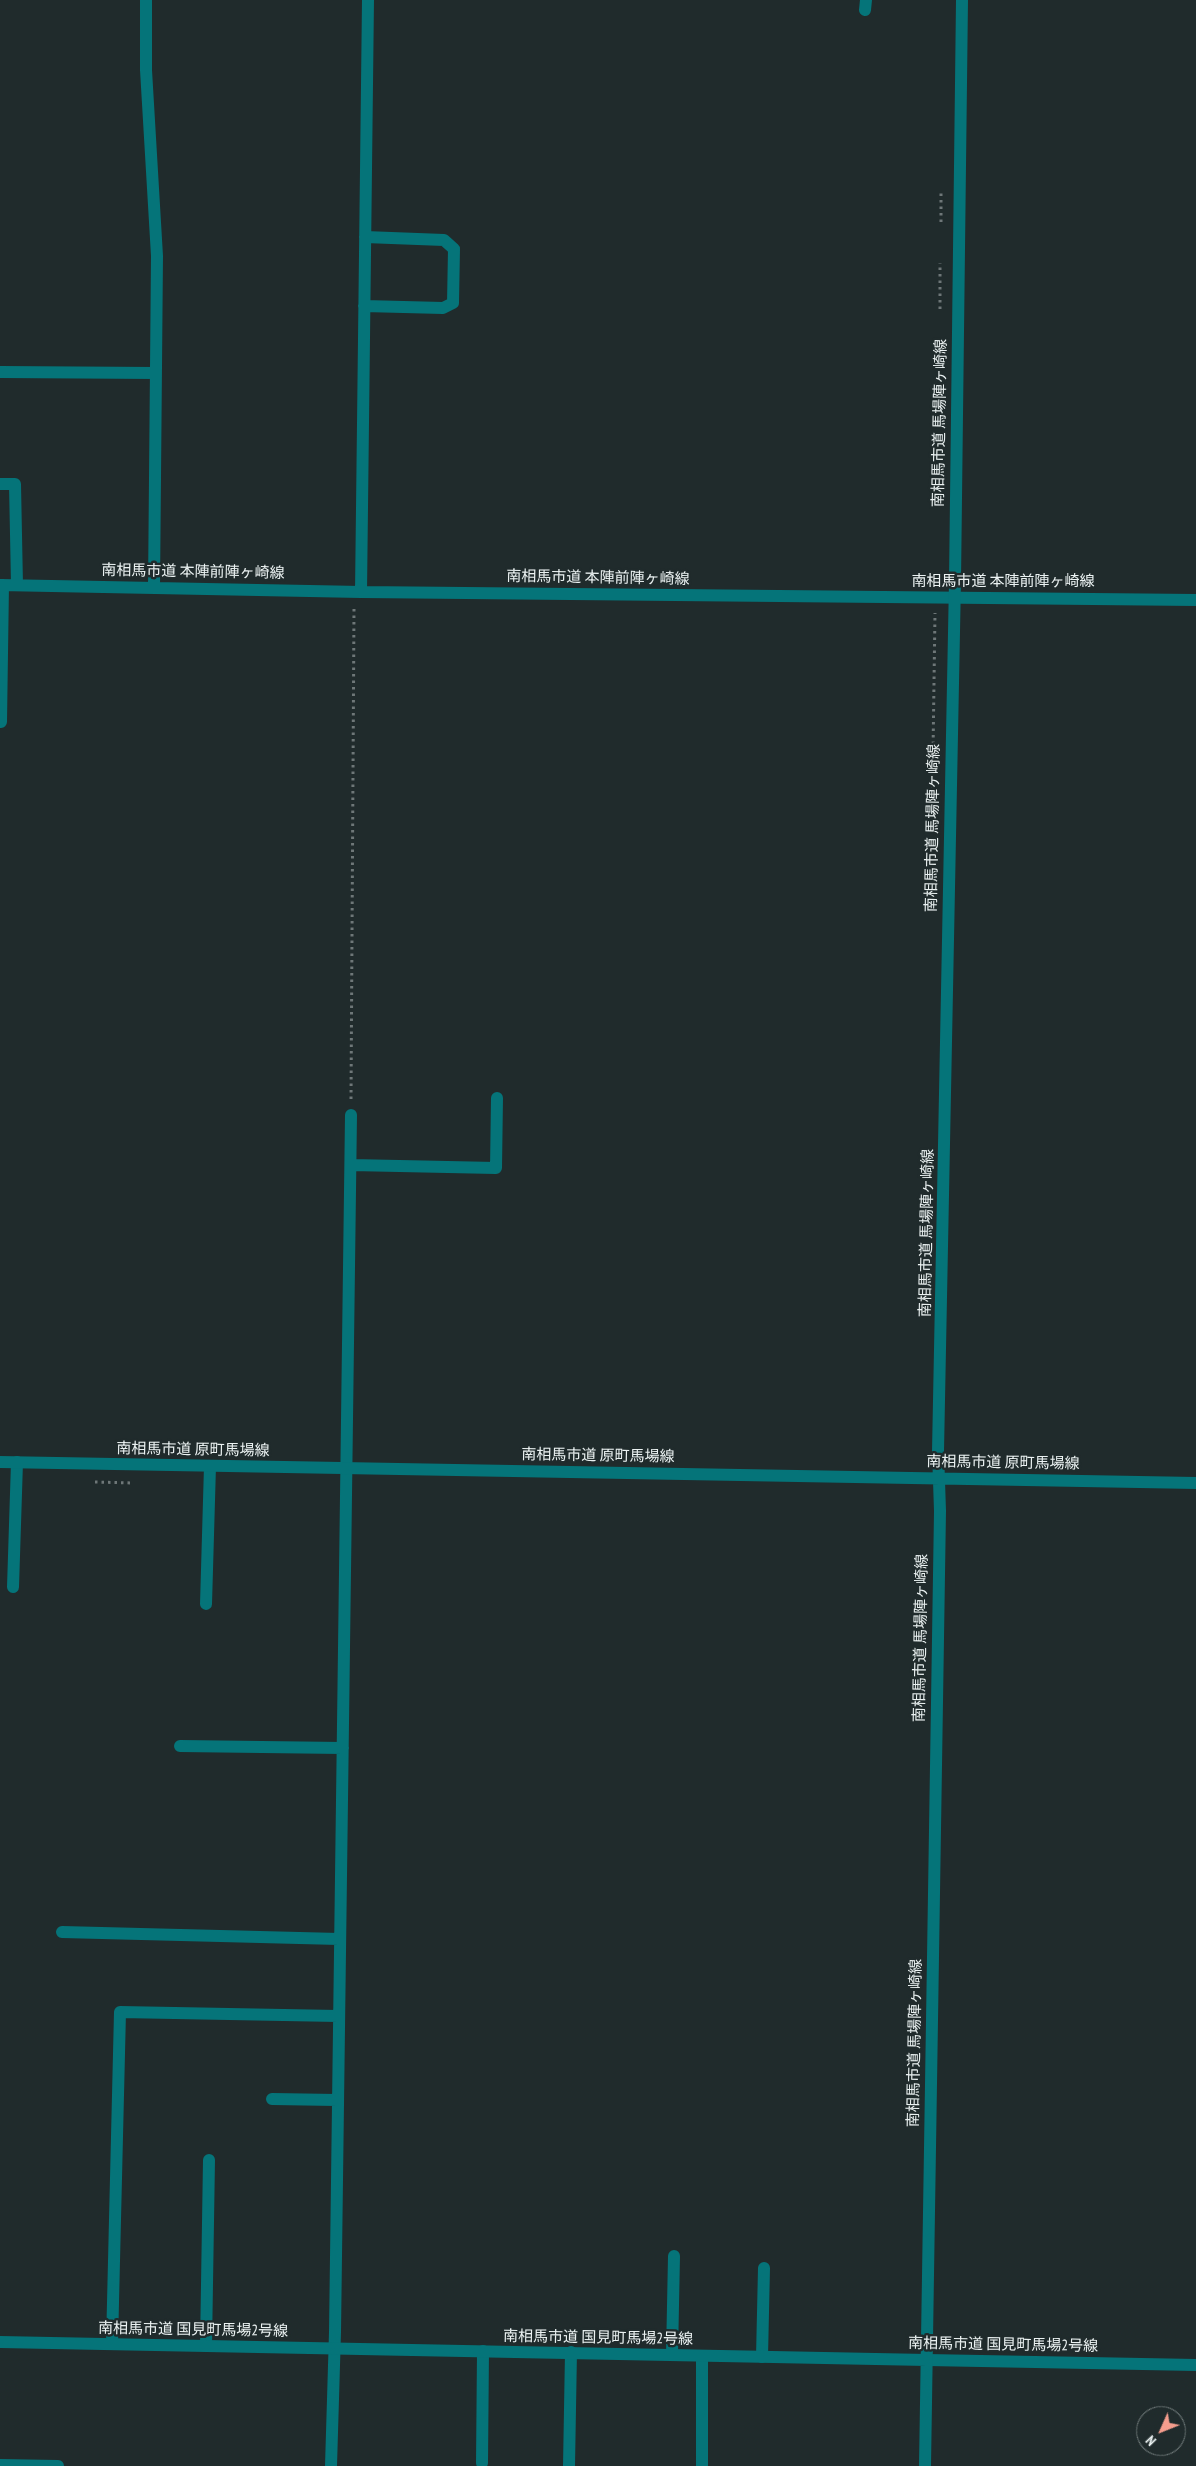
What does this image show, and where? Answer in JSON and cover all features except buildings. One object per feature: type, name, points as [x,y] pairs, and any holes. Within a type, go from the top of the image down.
[{"type":"street","points":[[146,0],[146,70],[158,256],[154,588]]},
{"type":"street","points":[[361,592],[368,0]]},
{"type":"street","name":"南相馬市道 馬場陣ヶ崎線","points":[[925,2466],[962,0]]},
{"type":"street","points":[[364,306],[443,308],[453,303],[454,249],[444,240],[365,237]]},
{"type":"street","points":[[0,372],[156,373]]},
{"type":"street","points":[[0,484],[15,484],[17,585]]},
{"type":"street","points":[[1,722],[2,585]]},
{"type":"street","name":"南相馬市道 本陣前陣ヶ崎線","points":[[2,585],[361,592],[1196,600]]},
{"type":"street","points":[[350,1165],[496,1168],[497,1098]]},
{"type":"street","points":[[331,2466],[351,1114]]},
{"type":"street","name":"南相馬市道 原町馬場線","points":[[0,1462],[1196,1482]]},
{"type":"street","points":[[13,1587],[17,1462]]},
{"type":"street","points":[[206,1604],[210,1466]]},
{"type":"street","points":[[180,1746],[343,1748]]},
{"type":"street","points":[[62,1932],[339,1939]]},
{"type":"street","points":[[112,2344],[120,2012],[338,2016]]},
{"type":"street","points":[[272,2099],[337,2100]]},
{"type":"street","points":[[206,2346],[209,2160]]},
{"type":"street","points":[[672,2355],[674,2256]]},
{"type":"street","points":[[762,2357],[764,2268]]},
{"type":"street","name":"南相馬市道 国見町馬場2号線","points":[[0,2342],[1196,2365]]},
{"type":"street","points":[[482,2463],[483,2351]]},
{"type":"street","points":[[569,2466],[571,2352]]},
{"type":"street","points":[[702,2357],[702,2466]]},
{"type":"street","points":[[0,2465],[58,2466]]},
{"type":"path","points":[[351,1114],[354,604],[361,592]]}]
